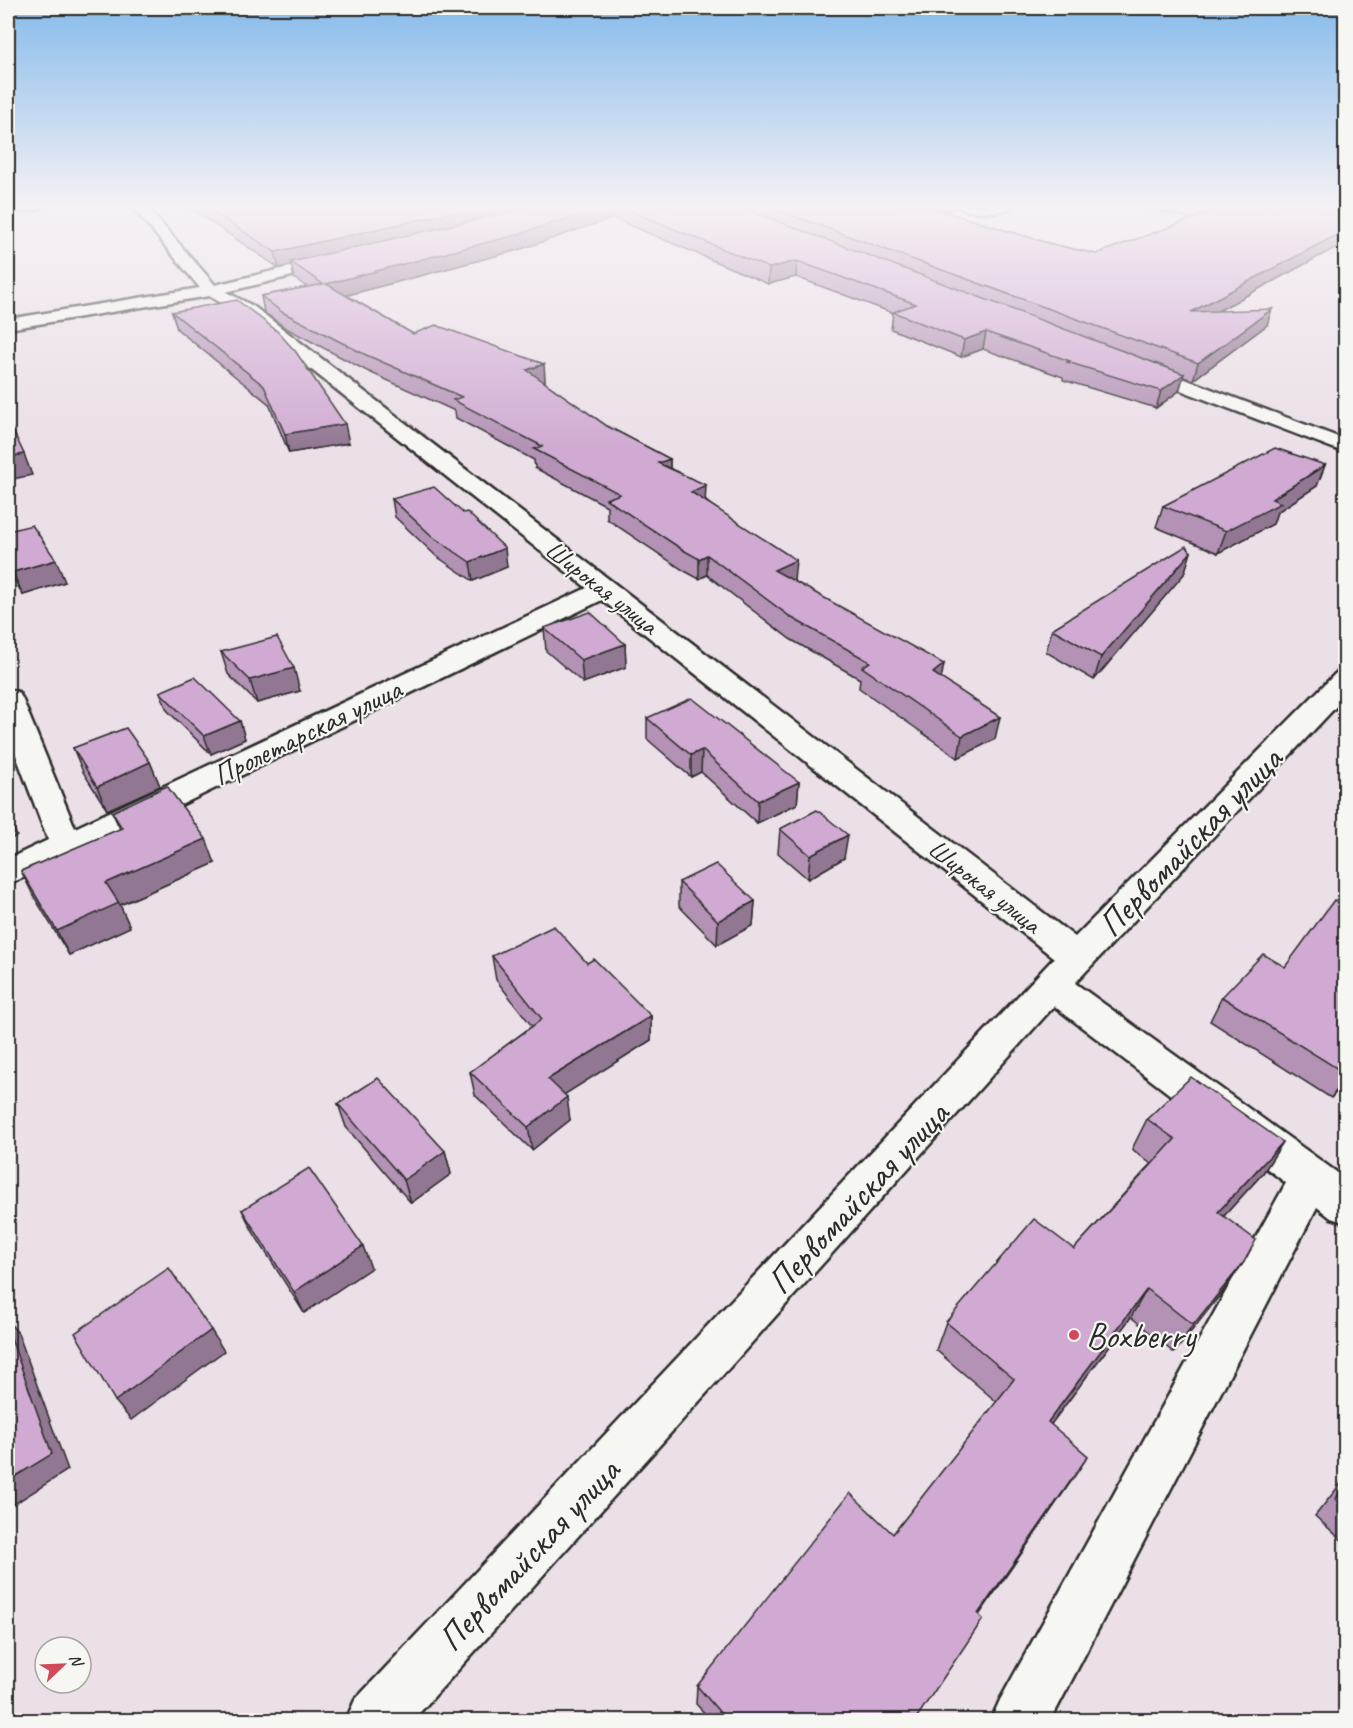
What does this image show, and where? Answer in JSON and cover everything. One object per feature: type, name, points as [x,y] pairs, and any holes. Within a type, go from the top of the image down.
[{"type":"street","name":"Широкая улица","points":[[207,287],[211,291],[247,310],[605,589],[1328,1191]]},
{"type":"street","points":[[8,324],[229,287]]},
{"type":"street","points":[[1128,364],[1346,447]]},
{"type":"street","name":"Пролетарская улица","points":[[8,873],[605,589]]},
{"type":"street","name":"Первомайская улица","points":[[375,1720],[1064,971],[1346,679]]},
{"type":"street","points":[[8,698],[67,846]]},
{"type":"street","points":[[1020,1720],[1328,1191]]},
{"type":"building","points":[[309,287],[331,287],[413,334],[436,325],[544,364],[527,370],[607,426],[670,459],[658,463],[706,485],[691,492],[796,560],[774,570],[944,664],[933,673],[1000,717],[962,736],[862,667],[870,662],[792,618],[707,555],[699,559],[606,499],[620,494],[534,449],[542,446],[453,400],[462,397],[364,354],[282,312],[261,296]]},
{"type":"building","points":[[868,287],[952,287],[1184,374],[1161,391],[1067,362],[1070,361],[986,332],[964,340],[893,312],[916,304]]},
{"type":"building","points":[[988,287],[1239,287],[1191,312],[1272,309],[1198,363]]},
{"type":"building","points":[[237,300],[277,331],[296,352],[345,424],[285,434],[264,386],[172,312]]},
{"type":"building","points":[[8,420],[24,454],[8,457]]},
{"type":"building","points":[[1275,448],[1325,465],[1272,499],[1281,503],[1226,531],[1163,506]]},
{"type":"building","points":[[434,487],[463,513],[467,512],[505,548],[470,562],[433,537],[392,499]]},
{"type":"building","points":[[32,525],[56,560],[13,572],[8,563],[8,531]]},
{"type":"building","points":[[1186,546],[1191,552],[1101,657],[1052,629]]},
{"type":"building","points":[[590,612],[625,644],[581,660],[544,628]]},
{"type":"building","points":[[277,637],[294,668],[250,680],[221,652]]},
{"type":"building","points":[[195,677],[240,721],[204,736],[160,692]]},
{"type":"building","points":[[692,698],[799,782],[758,801],[702,750],[691,755],[647,718]]},
{"type":"building","points":[[126,728],[150,762],[97,787],[73,748]]},
{"type":"building","points":[[167,786],[206,839],[106,883],[119,903],[57,931],[21,871],[122,828],[112,812]]},
{"type":"building","points":[[817,810],[848,835],[810,855],[780,829]]},
{"type":"building","points":[[716,864],[755,901],[718,921],[679,882]]},
{"type":"building","points":[[1334,900],[1346,905],[1346,1074],[1222,997],[1263,954],[1285,967]]},
{"type":"building","points":[[554,926],[587,963],[594,959],[651,1016],[548,1079],[567,1097],[528,1127],[470,1072],[542,1019],[492,956]]},
{"type":"building","points":[[1191,1077],[1283,1142],[1218,1212],[1256,1240],[1244,1262],[1193,1325],[1147,1289],[1048,1422],[1088,1456],[978,1614],[983,1619],[915,1720],[720,1720],[723,1716],[697,1686],[850,1493],[893,1534],[1014,1379],[946,1322],[1034,1219],[1074,1249],[1175,1139],[1147,1119]]},
{"type":"building","points":[[378,1078],[445,1151],[404,1180],[338,1104]]},
{"type":"building","points":[[309,1168],[363,1246],[294,1292],[242,1210]]},
{"type":"building","points":[[169,1268],[211,1330],[115,1401],[75,1333]]},
{"type":"building","points":[[8,1330],[52,1454],[8,1481]]},
{"type":"building","points":[[1346,1485],[1346,1508],[1335,1499]]},
{"type":"place","name":"Boxberry","points":[[1074,1335]]}]
